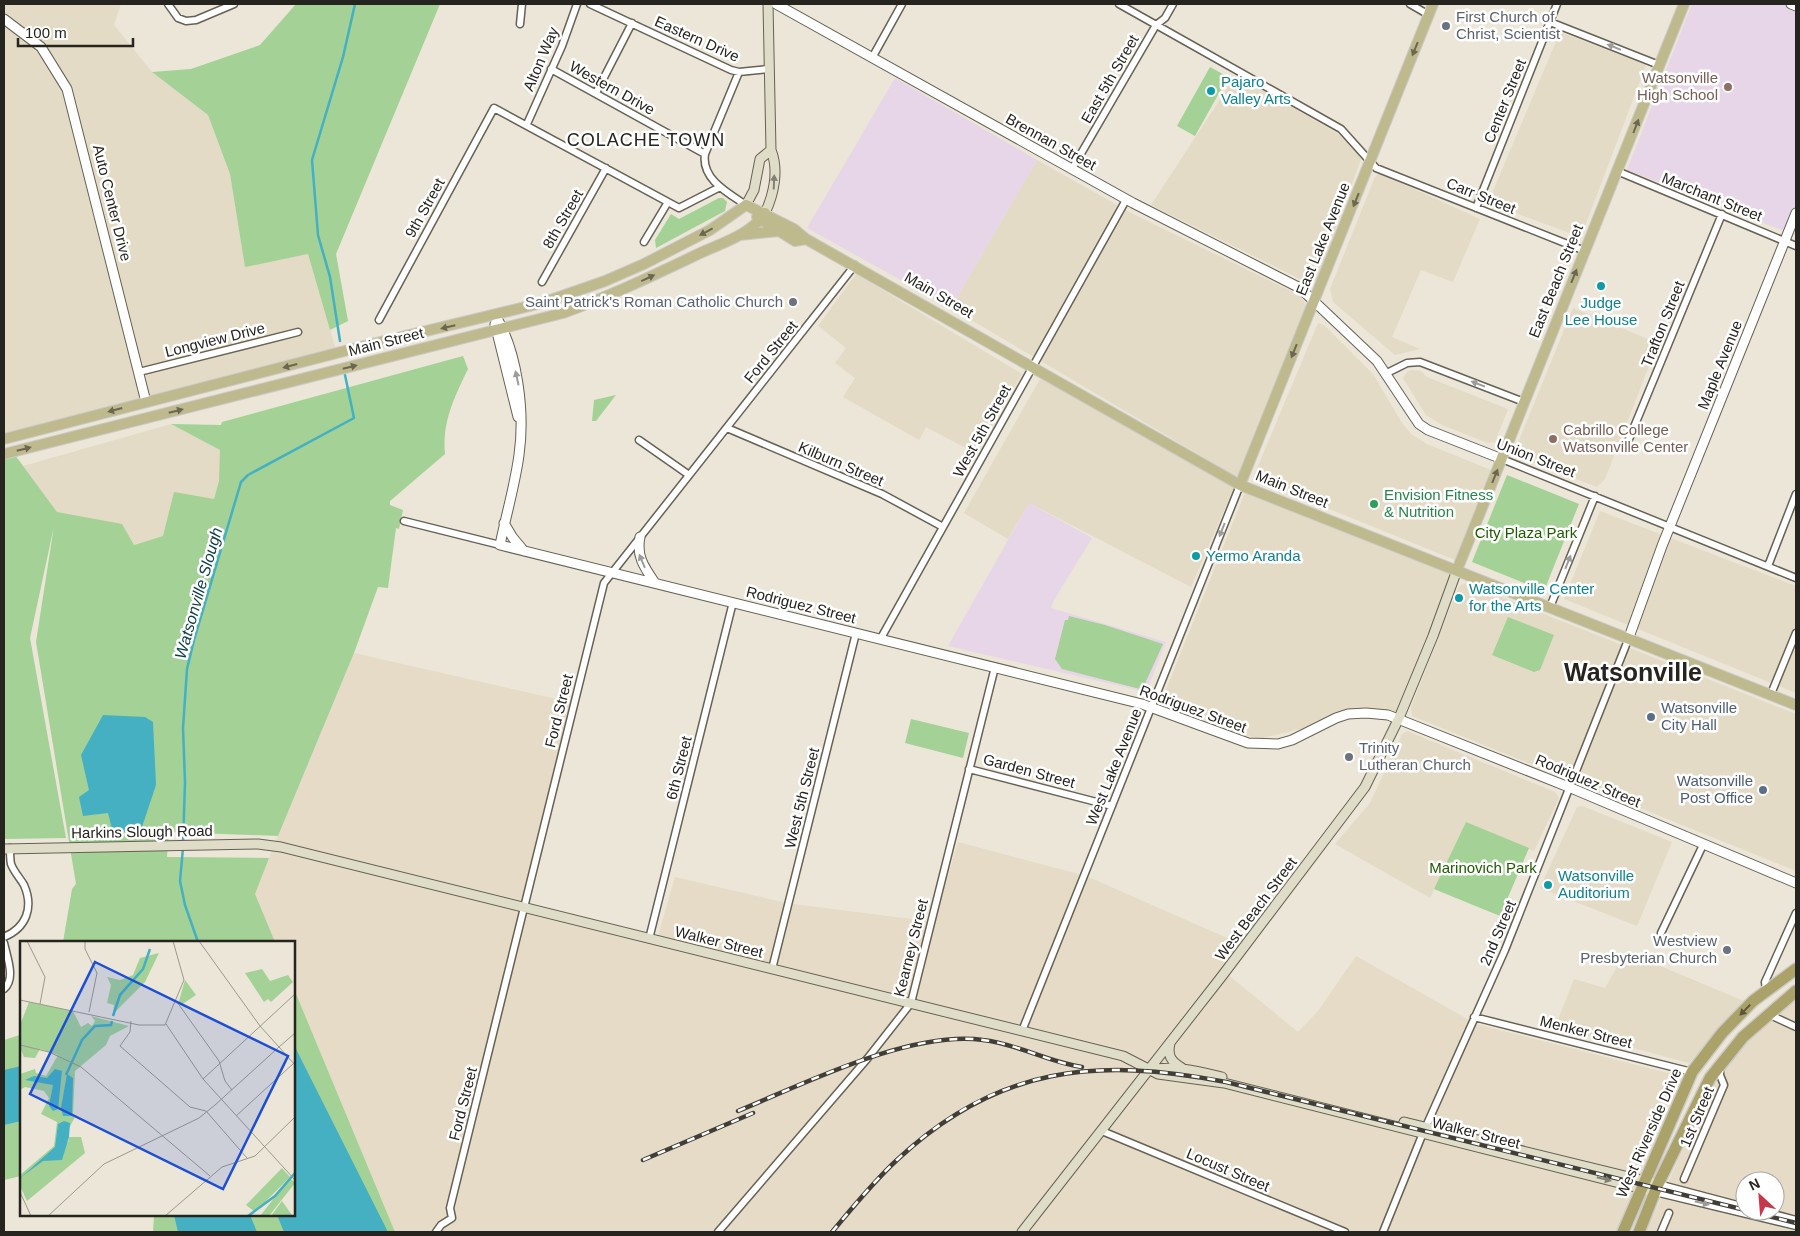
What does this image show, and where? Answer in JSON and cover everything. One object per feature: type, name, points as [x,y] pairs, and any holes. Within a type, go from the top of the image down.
[{"type":"highway","name":"West Riverside Drive","points":[[1623,1232],[1692,1072],[1722,1034],[1766,991],[1796,969]]},
{"type":"highway","name":"West Riverside Drive","points":[[1639,1232],[1657,1188],[1710,1078],[1719,1064],[1767,1014],[1796,991]]},
{"type":"main road","points":[[763,217],[773,195],[774,158],[770,150],[768,4]]},
{"type":"main road","name":"East Lake Avenue","points":[[1240,485],[1357,198],[1369,162],[1433,4]]},
{"type":"main road","name":"East Beach Street","points":[[1457,570],[1684,4]]},
{"type":"main road","points":[[746,205],[754,190],[760,159],[770,150]]},
{"type":"main road","name":"Main Street","points":[[4,439],[542,303],[605,282],[710,230],[746,205],[795,241],[806,239]]},
{"type":"main road","name":"Main Street","points":[[4,454],[563,313],[609,296],[739,235],[763,217]]},
{"type":"main road","name":"Main Street","points":[[763,217],[800,232],[806,239],[855,265],[1240,485],[1796,705]]},
{"type":"main road","points":[[739,235],[779,231]]},
{"type":"main road","name":"Auto Center Drive","points":[[146,402],[149,418]]},
{"type":"main road","name":"West Beach Street","points":[[1024,1232],[1358,797],[1399,718],[1433,636],[1457,570]]},
{"type":"main road","name":"Harkins Slough Road","points":[[7,848],[258,844],[281,847]]},
{"type":"main road","name":"Walker Street","points":[[281,847],[1123,1056],[1158,1074],[1224,1083],[1424,1130]]},
{"type":"main road","points":[[1170,1041],[1168,1053],[1170,1058],[1182,1069]]},
{"type":"main road","name":"Walker Street","points":[[1148,1070],[1163,1067],[1182,1069],[1657,1188]]},
{"type":"street","points":[[168,4],[178,18],[191,21],[234,4]]},
{"type":"street","points":[[520,24],[522,4]]},
{"type":"street","name":"Alton Way","points":[[527,124],[562,46],[576,4]]},
{"type":"street","name":"Eastern Drive","points":[[590,4],[739,72],[768,68]]},
{"type":"street","name":"Brennan Street","points":[[776,4],[1126,200],[1300,288],[1315,300]]},
{"type":"street","points":[[872,58],[902,4]]},
{"type":"street","points":[[1119,4],[1341,129],[1369,162]]},
{"type":"street","name":"East 5th Street","points":[[1072,169],[1156,25],[1165,18],[1173,4]]},
{"type":"street","points":[[1410,4],[1429,15]]},
{"type":"street","name":"Center Street","points":[[1476,208],[1557,4]]},
{"type":"street","points":[[1791,4],[1796,6]]},
{"type":"street","name":"Auto Center Drive","points":[[4,19],[40,47],[67,90],[146,402]]},
{"type":"street","points":[[1550,22],[1659,65]]},
{"type":"street","points":[[596,93],[632,23]]},
{"type":"street","name":"Western Drive","points":[[551,69],[705,154]]},
{"type":"street","points":[[739,72],[705,154],[707,170],[720,187],[746,205]]},
{"type":"street","name":"9th Street","points":[[379,320],[494,108],[527,124]]},
{"type":"street","points":[[527,124],[680,208],[720,187]]},
{"type":"street","name":"Carr Street","points":[[1369,162],[1378,169],[1585,251]]},
{"type":"street","name":"8th Street","points":[[542,282],[606,168]]},
{"type":"street","name":"Marchant Street","points":[[1617,172],[1796,246]]},
{"type":"street","points":[[1033,367],[1126,200]]},
{"type":"street","points":[[644,242],[668,202]]},
{"type":"street","name":"Maple Avenue","points":[[1628,640],[1670,527],[1796,213]]},
{"type":"street","name":"Trafton Street","points":[[1627,444],[1722,214]]},
{"type":"street","name":"Ford Street","points":[[436,1232],[441,1225],[452,1218],[450,1208],[604,583],[855,265]]},
{"type":"street","name":"Union Street","points":[[1315,300],[1377,361],[1387,373],[1415,420],[1428,430],[1796,578]]},
{"type":"street","points":[[495,315],[518,383],[521,400],[519,454],[500,545]]},
{"type":"street","name":"Longview Drive","points":[[139,372],[298,332]]},
{"type":"street","points":[[1387,373],[1406,363],[1420,362],[1524,402]]},
{"type":"street","name":"West 5th Street","points":[[881,638],[1033,367]]},
{"type":"street","name":"Kilburn Street","points":[[728,428],[885,496],[943,527]]},
{"type":"street","points":[[639,440],[689,476]]},
{"type":"street","name":"West Lake Avenue","points":[[1022,1031],[1240,485]]},
{"type":"street","points":[[1768,566],[1796,494]]},
{"type":"street","points":[[1550,607],[1595,496]]},
{"type":"street","name":"Rodriguez Street","points":[[404,521],[881,638],[1152,707],[1235,740],[1261,744],[1292,740],[1348,714],[1377,713],[1399,718],[1796,883]]},
{"type":"street","points":[[504,523],[513,538],[525,551]]},
{"type":"street","points":[[640,537],[638,550],[640,560],[655,583]]},
{"type":"street","name":"6th Street","points":[[649,939],[733,602]]},
{"type":"street","name":"West 5th Street","points":[[772,969],[856,633]]},
{"type":"street","points":[[1771,694],[1796,633]]},
{"type":"street","name":"2nd Street","points":[[1383,1232],[1424,1130],[1505,950],[1571,788],[1628,640]]},
{"type":"street","name":"Kearney Street","points":[[718,1232],[867,1059],[911,1003],[995,667]]},
{"type":"street","name":"Garden Street","points":[[969,769],[1112,806]]},
{"type":"street","points":[[1661,933],[1703,845]]},
{"type":"street","points":[[4,937],[20,928],[26,920],[28,908],[25,888],[12,865],[7,848]]},
{"type":"street","points":[[1766,991],[1765,982],[1796,913]]},
{"type":"street","points":[[4,943],[10,976],[8,985],[4,989]]},
{"type":"street","points":[[1767,1014],[1796,1027]]},
{"type":"street","name":"Menker Street","points":[[1474,1017],[1692,1072]]},
{"type":"street","name":"1st Street","points":[[1684,1179],[1724,1085],[1720,1075],[1719,1064]]},
{"type":"street","name":"Locust Street","points":[[1102,1131],[1345,1232]]},
{"type":"street","name":"Walker Street","points":[[1657,1188],[1735,1205]]},
{"type":"street","name":"Walker Street","points":[[1657,1188],[1796,1226]]},
{"type":"street","points":[[1661,1232],[1669,1213]]},
{"type":"shaded area","points":[[4,4],[121,4],[114,25],[152,72],[208,115],[230,174],[245,266],[308,254],[336,350],[4,433]]},
{"type":"shaded area","name":"Watsonville High School","points":[[1692,4],[1796,4],[1795,235],[1627,170]]},
{"type":"shaded area","points":[[1560,32],[1646,65],[1581,237],[1488,203]]},
{"type":"shaded area","points":[[1236,75],[1349,140],[1361,159],[1317,281],[1306,282],[1151,205]]},
{"type":"shaded area","points":[[895,78],[1037,160],[951,308],[807,228]]},
{"type":"shaded area","points":[[1037,160],[1133,214],[1301,296],[1306,305],[1242,480],[951,308]]},
{"type":"shaded area","points":[[1379,173],[1480,219],[1453,282],[1421,270],[1392,337],[1420,349],[1395,355],[1333,302],[1330,289],[1375,177]]},
{"type":"shaded area","points":[[856,274],[1022,374],[975,453],[926,427],[919,440],[843,397],[855,378],[835,363],[846,348],[818,326]]},
{"type":"shaded area","points":[[1573,308],[1658,343],[1605,479],[1597,487],[1516,456],[1515,450]]},
{"type":"shaded area","points":[[1318,323],[1324,325],[1373,374],[1402,423],[1411,434],[1427,444],[1491,470],[1455,560],[1253,478]]},
{"type":"shaded area","points":[[1412,370],[1421,371],[1427,377],[1508,409],[1495,442],[1488,443],[1442,425],[1426,415],[1403,378],[1407,372]]},
{"type":"shaded area","points":[[1040,379],[1130,425],[1235,485],[1191,587],[1029,503],[1008,539],[964,513]]},
{"type":"shaded area","points":[[171,424],[227,453],[214,499],[163,536],[133,545],[57,512],[23,466]]},
{"type":"shaded area","points":[[1246,490],[1455,572],[1400,714],[1376,708],[1348,709],[1305,728],[1258,739],[1163,704],[1164,695]]},
{"type":"shaded area","points":[[1029,503],[1092,538],[1051,608],[1166,642],[1146,692],[948,646]]},
{"type":"shaded area","points":[[1600,511],[1796,586],[1796,693],[1564,599]]},
{"type":"shaded area","points":[[1466,583],[1796,714],[1796,871],[1412,716],[1411,707],[1459,586]]},
{"type":"shaded area","points":[[354,653],[574,703],[526,903],[658,936],[675,877],[786,903],[934,922],[958,842],[1086,876],[1241,944],[1221,969],[1298,1032],[1318,1011],[1356,956],[1476,1024],[1679,1076],[1616,1232],[395,1232],[295,991],[295,941],[275,941],[254,894]]},
{"type":"shaded area","points":[[1407,731],[1555,792],[1559,798],[1534,851],[1466,822],[1430,898],[1335,844],[1370,803],[1402,734]]},
{"type":"shaded area","points":[[1582,806],[1672,842],[1637,926],[1540,888],[1577,807]]},
{"type":"shaded area","points":[[1623,956],[1646,960],[1744,1001],[1689,1063],[1555,1027],[1574,979],[1605,988]]},
{"type":"shaded area","points":[[1796,998],[1796,1232],[1646,1232],[1713,1083],[1757,1030]]},
{"type":"green space","points":[[296,4],[440,4],[336,254],[348,321],[330,330],[308,254],[245,267],[230,174],[208,115],[152,72],[191,69],[260,45]]},
{"type":"green space","points":[[1210,67],[1228,77],[1195,136],[1177,126]]},
{"type":"green space","points":[[719,198],[723,198],[727,202],[725,211],[656,248],[655,240],[671,214],[679,219]]},
{"type":"green space","points":[[463,356],[468,369],[447,421],[445,454],[390,501],[390,505],[403,510],[399,529],[396,528],[388,588],[378,587],[354,653],[278,836],[169,832],[167,857],[269,858],[255,894],[275,941],[63,941],[72,889],[76,884],[36,642],[54,526],[30,638],[66,838],[4,839],[4,457],[15,455],[57,512],[122,524],[134,545],[163,536],[174,492],[214,499],[219,481],[220,450],[171,424],[221,425],[222,422]]},
{"type":"green space","points":[[616,395],[596,421],[592,421],[594,400]]},
{"type":"green space","name":"City Plaza Park","points":[[1507,475],[1579,504],[1544,591],[1472,562]]},
{"type":"green space","points":[[1069,616],[1105,625],[1163,644],[1143,688],[1140,689],[1062,669],[1055,659],[1065,620],[1068,620]]},
{"type":"green space","points":[[1508,617],[1554,635],[1540,670],[1534,672],[1492,655]]},
{"type":"green space","points":[[911,719],[969,733],[963,758],[905,743]]},
{"type":"green space","name":"Marinovich Park","points":[[1466,822],[1529,848],[1500,916],[1434,889]]},
{"type":"green space","points":[[295,991],[395,1232],[153,1232],[154,1216],[295,1216]]},
{"type":"green space","points":[[20,1035],[20,1176],[4,1180],[4,1040]]},
{"type":"water","points":[[103,715],[145,717],[153,722],[156,785],[141,830],[113,833],[108,813],[83,816],[79,797],[89,790],[81,755]]},
{"type":"water","points":[[295,1045],[388,1232],[284,1232],[277,1216],[295,1216]]},
{"type":"water","points":[[20,1066],[20,1121],[4,1125],[4,1070]]},
{"type":"water","points":[[174,1216],[250,1216],[257,1232],[178,1232]]},
{"type":"waterway","name":"Watsonville Slough","points":[[340,341],[330,277],[318,235],[312,160],[343,57],[355,4]]},
{"type":"waterway","name":"Watsonville Slough","points":[[183,843],[185,782],[183,728],[187,669],[241,482],[248,475],[354,418],[345,375]]},
{"type":"waterway","name":"Watsonville Slough","points":[[183,848],[180,881],[185,905],[198,941]]},
{"type":"railway","points":[[738,1111],[859,1061],[924,1043],[955,1039],[996,1042],[1069,1065],[1082,1067]]},
{"type":"railway","points":[[832,1232],[889,1167],[936,1128],[973,1104],[1012,1087],[1051,1076],[1092,1071],[1134,1070],[1179,1074],[1226,1082],[1735,1208]]},
{"type":"railway","points":[[643,1160],[753,1113]]},
{"type":"railway","points":[[1785,1220],[1796,1223]]},
{"type":"place","name":"First Church of Christ, Scientist","points":[[1446,26]]},
{"type":"place","name":"Watsonville High School","points":[[1728,87]]},
{"type":"place","name":"Pajaro Valley Arts","points":[[1211,91]]},
{"type":"place","name":"Judge Lee House","points":[[1601,286]]},
{"type":"place","name":"Saint Patrick's Roman Catholic Church","points":[[793,302]]},
{"type":"place","name":"Cabrillo College Watsonville Center","points":[[1553,439]]},
{"type":"place","name":"Envision Fitness & Nutrition","points":[[1374,504]]},
{"type":"place","name":"Yermo Aranda","points":[[1196,556]]},
{"type":"place","name":"Watsonville Center for the Arts","points":[[1459,598]]},
{"type":"place","name":"Watsonville City Hall","points":[[1651,717]]},
{"type":"place","name":"Trinity Lutheran Church","points":[[1349,757]]},
{"type":"place","name":"Watsonville Post Office","points":[[1763,790]]},
{"type":"place","name":"Watsonville Auditorium","points":[[1548,885]]},
{"type":"place","name":"Westview Presbyterian Church","points":[[1727,950]]},
{"type":"district","name":"COLACHE TOWN","points":[[646,140]]},
{"type":"district","name":"Watsonville","points":[[1633,672]]}]
